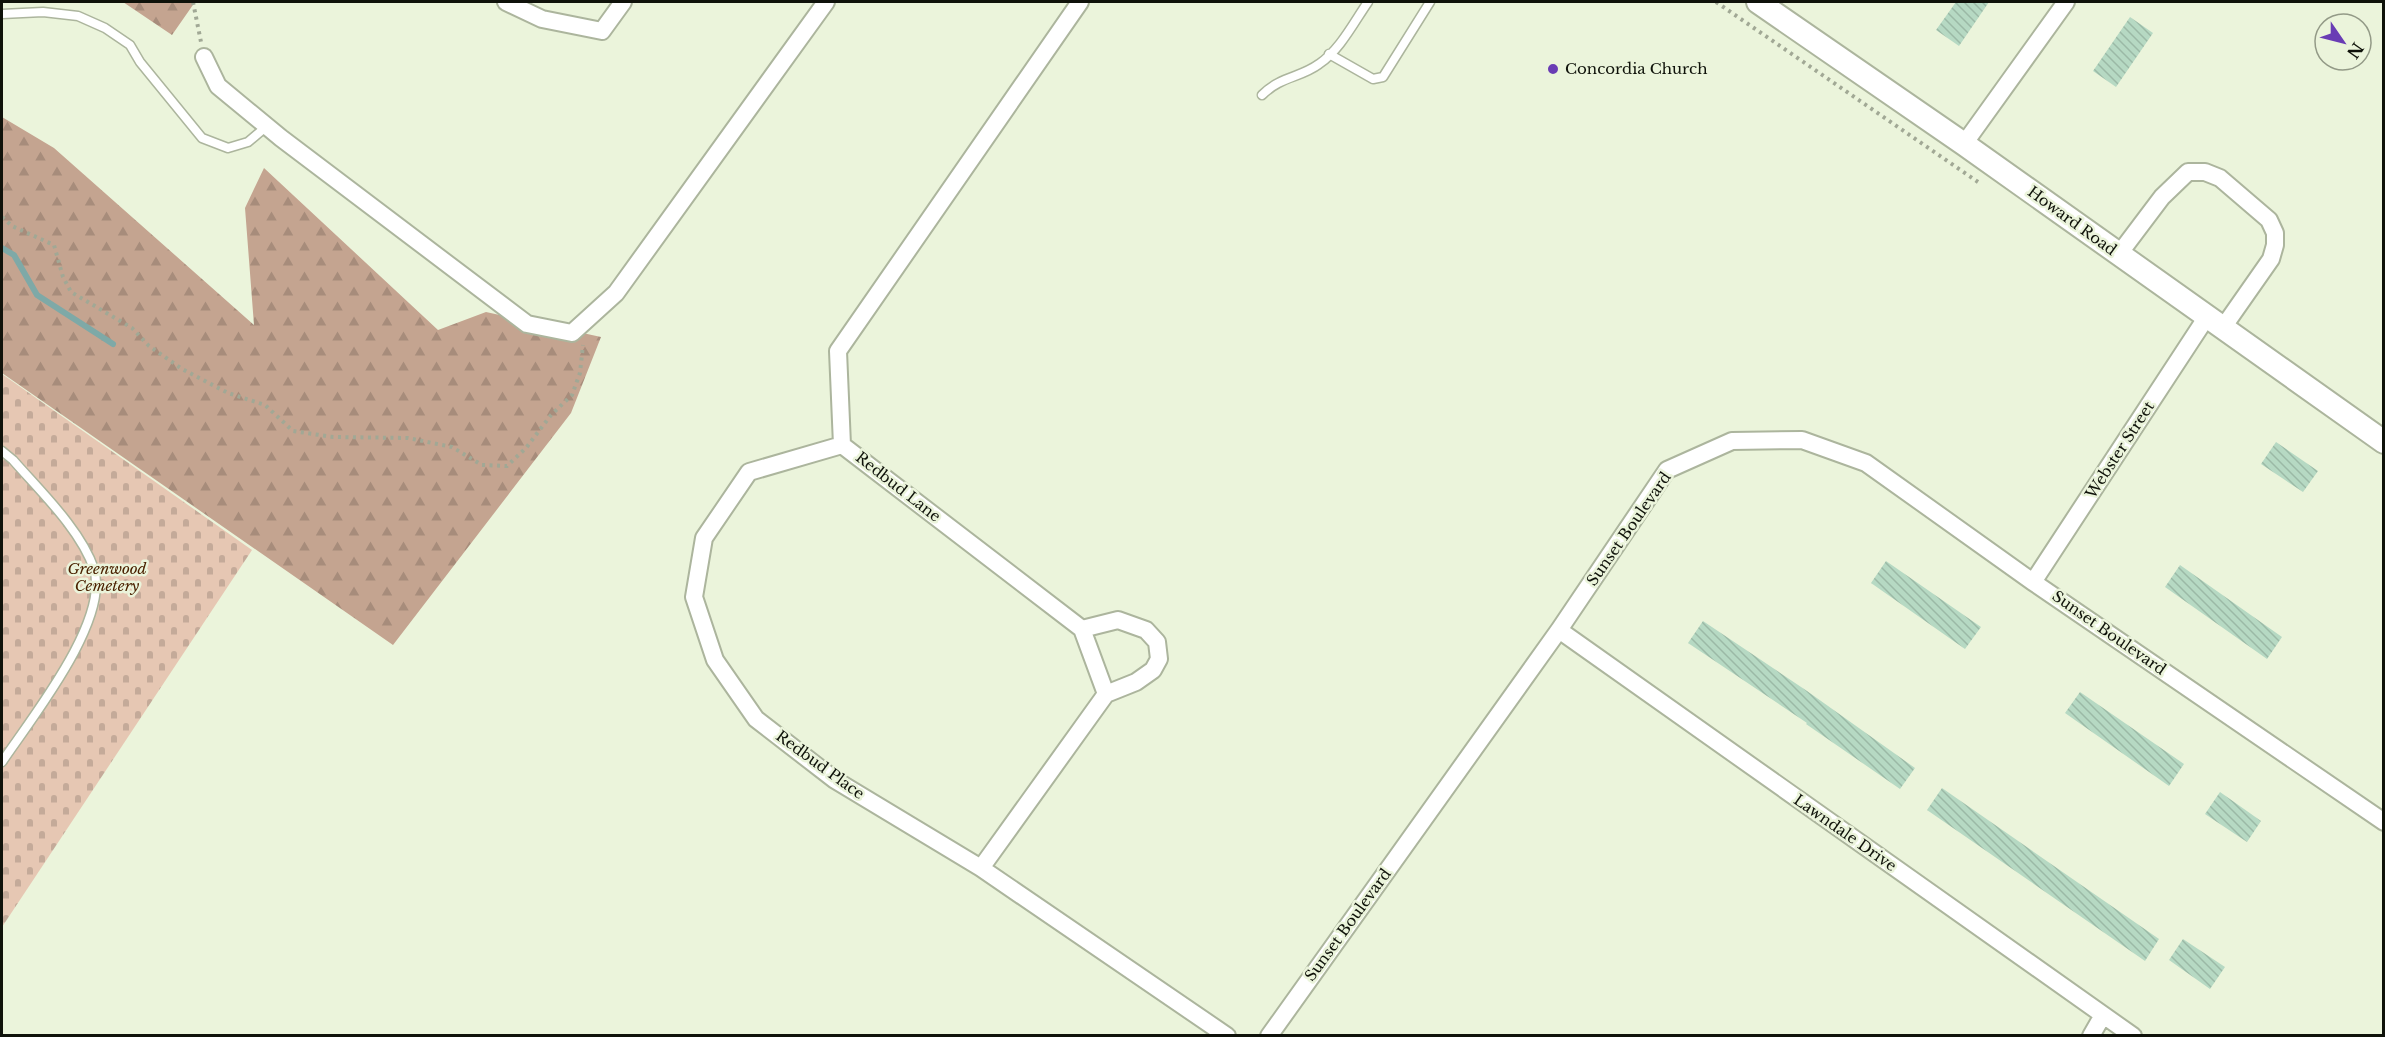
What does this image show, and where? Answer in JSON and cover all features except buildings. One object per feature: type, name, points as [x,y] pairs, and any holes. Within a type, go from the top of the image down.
[{"type":"street","points":[[506,2],[542,19],[602,32],[623,2]]},
{"type":"street","points":[[204,57],[218,86],[527,324],[572,333],[616,293],[826,2]]},
{"type":"street","name":"Redbud Lane","points":[[1080,2],[838,351],[842,444],[1082,629]]},
{"type":"street","name":"Howard Road","points":[[1758,2],[1965,144],[2384,442]]},
{"type":"street","points":[[1965,144],[2067,2]]},
{"type":"street","points":[[2119,254],[2162,196],[2188,172],[2205,172],[2220,178],[2269,220],[2275,233],[2275,245],[2271,259],[2214,323]]},
{"type":"street","name":"Webster Street","points":[[2034,582],[2214,323]]},
{"type":"street","name":"Sunset Boulevard","points":[[1269,1035],[1558,630],[1667,470],[1732,441],[1802,440],[1866,463],[2034,582],[2384,822]]},
{"type":"street","name":"Redbud Place","points":[[842,444],[749,472],[704,538],[694,597],[715,660],[756,719],[835,780],[981,868],[1227,1035]]},
{"type":"street","points":[[981,868],[1106,694],[1136,682],[1153,670],[1160,659],[1157,642],[1146,630],[1118,620],[1082,629],[1106,694]]},
{"type":"street","name":"Lawndale Drive","points":[[1558,630],[2133,1035]]},
{"type":"street","points":[[2091,1035],[2103,1016]]},
{"type":"lane","points":[[1262,95],[1274,83],[1319,64],[1368,2]]},
{"type":"lane","points":[[1329,54],[1373,79],[1383,77],[1430,2]]},
{"type":"lane","points":[[2,14],[44,12],[78,16],[105,28],[130,45],[140,62],[202,138],[228,148],[248,142],[267,126]]},
{"type":"lane","points":[[2,451],[13,460],[80,541],[94,570],[96,593],[87,630],[76,652],[2,762]]},
{"type":"path","points":[[193,2],[204,57]]},
{"type":"path","points":[[2,217],[12,226],[54,245],[63,277],[71,292],[132,328],[149,346],[182,369],[228,393],[265,405],[293,431],[333,437],[408,438],[452,447],[482,465],[507,466],[526,448],[551,415],[572,394],[580,373],[584,338],[578,326]]},
{"type":"green space","points":[[123,2],[195,2],[172,35]]},
{"type":"green space","points":[[2,117],[54,148],[254,325],[245,208],[264,168],[438,330],[486,312],[601,337],[571,413],[393,645],[2,373]]},
{"type":"green space","name":"Greenwood Cemetery","points":[[2,374],[252,550],[2,927]]},
{"type":"waterway","points":[[2,248],[14,255],[37,295],[113,344]]},
{"type":"place","name":"Concordia Church","points":[[1553,69]]}]
